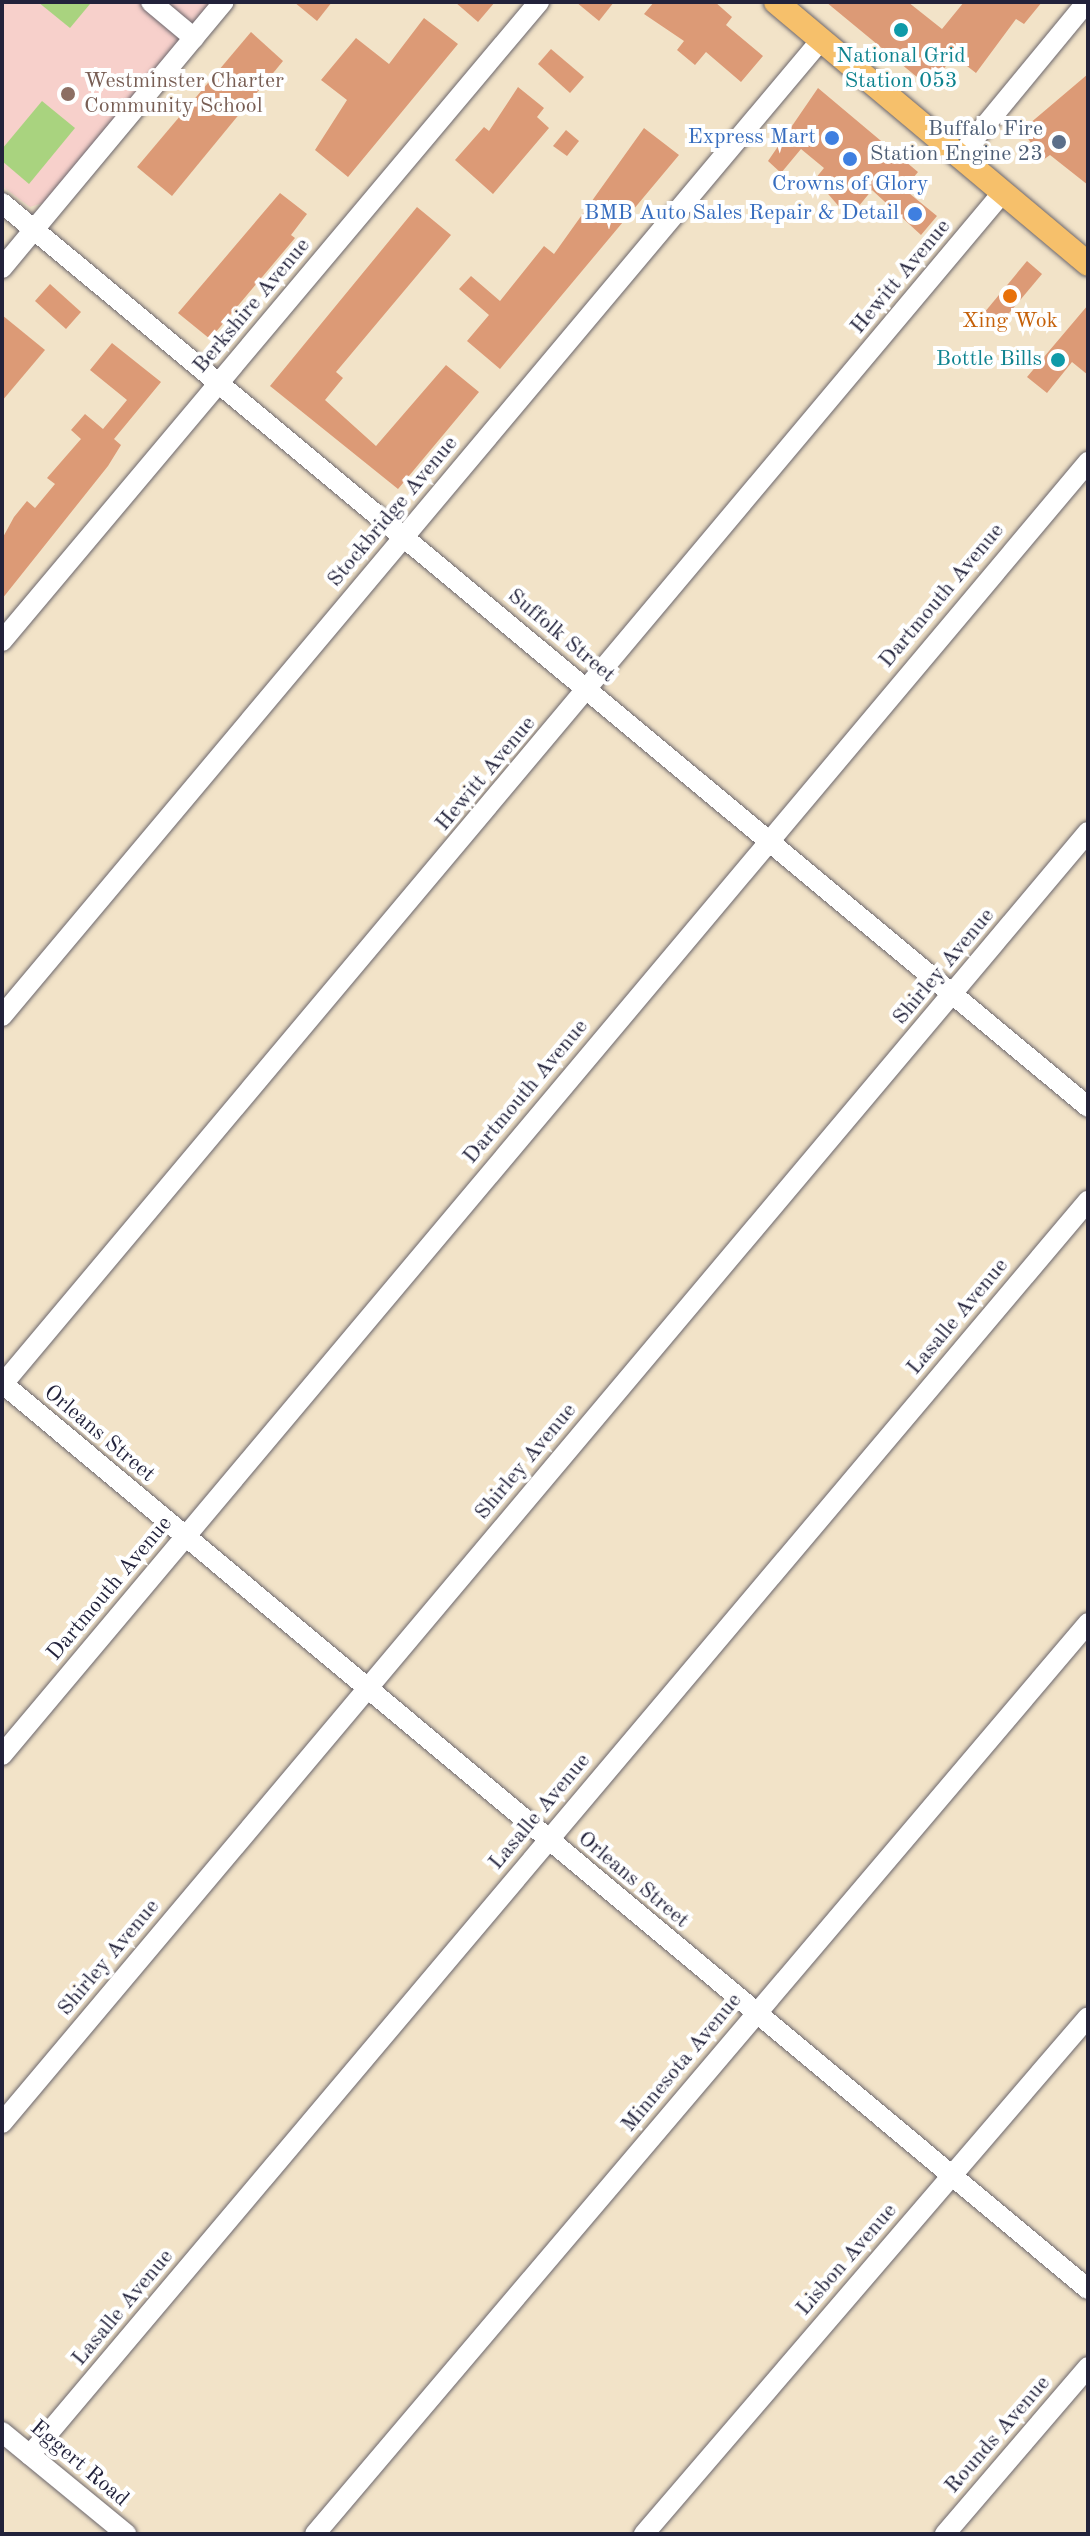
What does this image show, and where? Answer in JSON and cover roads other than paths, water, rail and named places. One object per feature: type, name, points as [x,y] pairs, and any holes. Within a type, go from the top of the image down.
[{"type":"main road","points":[[776,2],[1087,261]]},
{"type":"street","points":[[151,2],[194,38]]},
{"type":"street","points":[[2,268],[224,2]]},
{"type":"street","name":"Berkshire Avenue","points":[[2,641],[539,2]]},
{"type":"street","points":[[960,156],[1087,2]]},
{"type":"street","name":"Stockbridge Avenue","points":[[2,1016],[821,40]]},
{"type":"street","name":"Hewitt Avenue","points":[[2,1384],[588,691],[1003,192]]},
{"type":"street","name":"Suffolk Street","points":[[2,203],[1088,1107]]},
{"type":"street","name":"Dartmouth Avenue","points":[[2,1755],[1088,462]]},
{"type":"street","name":"Shirley Avenue","points":[[2,2123],[1088,832]]},
{"type":"street","name":"Lasalle Avenue","points":[[30,2455],[1088,1201]]},
{"type":"street","name":"Orleans Street","points":[[2,1384],[1088,2289]]},
{"type":"street","name":"Minnesota Avenue","points":[[315,2534],[1088,1623]]},
{"type":"street","name":"Lisbon Avenue","points":[[644,2534],[1088,2017]]},
{"type":"street","name":"Rounds Avenue","points":[[945,2534],[1088,2367]]},
{"type":"street","name":"Eggert Road","points":[[2,2432],[126,2534]]},
{"type":"place","name":"National Grid Station 053","points":[[901,30]]},
{"type":"place","name":"Westminster Charter Community School","points":[[68,94]]},
{"type":"place","name":"Express Mart","points":[[832,138]]},
{"type":"place","name":"Buffalo Fire Station Engine 23","points":[[1059,142]]},
{"type":"place","name":"Crowns of Glory","points":[[850,159]]},
{"type":"place","name":"BMB Auto Sales Repair & Detail","points":[[915,214]]},
{"type":"place","name":"Xing Wok","points":[[1010,296]]},
{"type":"place","name":"Bottle Bills","points":[[1058,360]]}]
